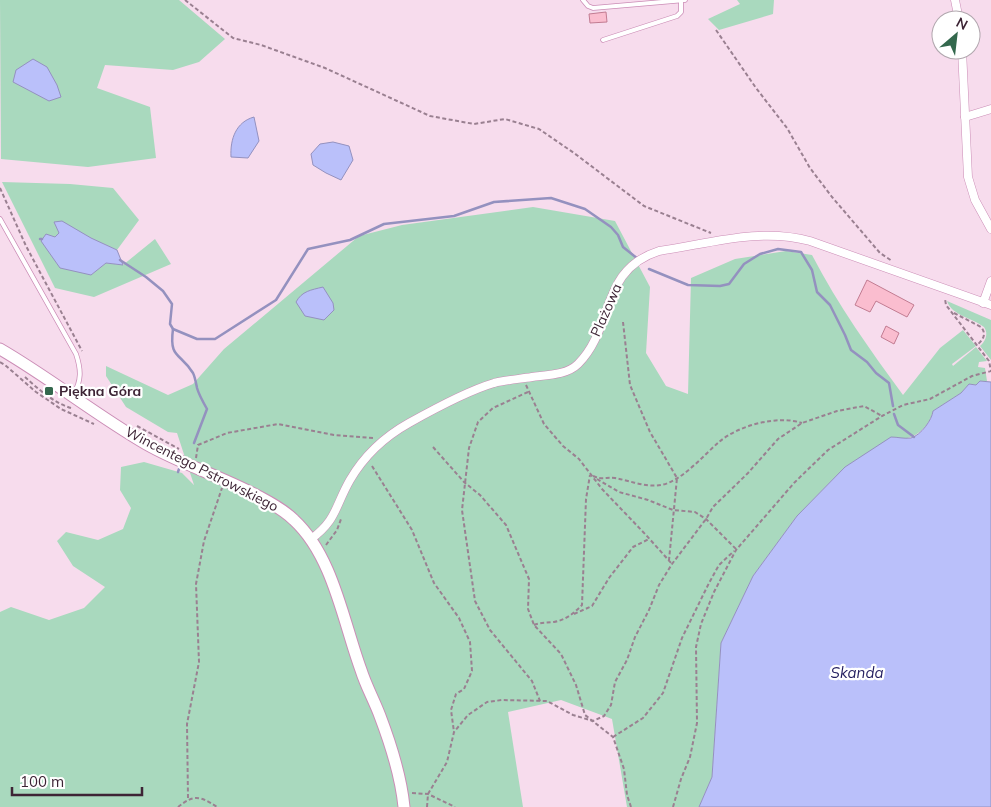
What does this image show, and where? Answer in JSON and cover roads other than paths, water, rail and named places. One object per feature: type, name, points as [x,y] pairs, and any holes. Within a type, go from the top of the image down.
[{"type":"street","points":[[962,60],[964,117],[970,183],[975,200],[991,229]]},
{"type":"street","points":[[964,117],[991,109]]},
{"type":"street","name":"Plażowa","points":[[311,539],[333,519],[350,480],[365,458],[382,440],[412,421],[465,394],[496,383],[525,382],[558,374],[577,365],[585,356],[602,322],[616,286],[629,268],[647,255],[659,251],[751,236],[783,236],[810,241],[987,304]]},
{"type":"street","points":[[987,304],[991,280]]},
{"type":"street","name":"Wincentego Pstrowskiego","points":[[0,349],[145,443],[274,504],[293,518],[311,539],[332,580],[361,672],[380,715],[394,756],[403,793],[404,807]]},
{"type":"lane","points":[[583,0],[588,6],[594,8],[685,0]]},
{"type":"lane","points":[[603,40],[677,16],[682,12],[681,0]]},
{"type":"lane","points":[[0,219],[76,354],[80,375],[78,385],[72,396]]},
{"type":"water","points":[[33,59],[47,67],[61,97],[49,101],[13,82],[16,70]]},
{"type":"water","points":[[254,117],[259,141],[248,158],[231,157],[235,132],[248,119]]},
{"type":"water","points":[[333,142],[349,146],[353,160],[341,180],[313,165],[311,154],[320,144]]},
{"type":"water","points":[[62,221],[91,238],[117,250],[123,265],[106,263],[91,275],[60,268],[41,241],[46,234],[55,237],[59,233],[54,222]]},
{"type":"water","points":[[323,287],[333,303],[334,310],[324,320],[305,316],[296,302],[298,298],[304,293]]},
{"type":"water","name":"Skanda","points":[[980,381],[991,382],[991,807],[699,807],[712,777],[721,643],[753,576],[797,516],[845,467],[891,437],[911,438],[919,434],[931,419],[933,411],[961,393],[969,384],[976,385]]},
{"type":"waterway","points":[[120,260],[163,291],[172,304],[170,324],[173,329],[197,339],[215,339],[276,300],[308,249],[350,240],[384,224],[454,216],[494,202],[551,198],[585,209],[611,227],[618,235],[623,247],[638,259]]},
{"type":"waterway","points":[[649,269],[688,285],[720,286],[729,284],[744,264],[760,254],[778,249],[801,252],[812,270],[817,292],[830,305],[851,350],[889,383],[893,406]]},
{"type":"waterway","points":[[173,329],[174,351],[193,373],[199,393],[207,409],[194,443]]},
{"type":"waterway","points":[[894,414],[898,425],[914,437]]},
{"type":"place","name":"Piękna Góra","points":[[49,391]]}]
